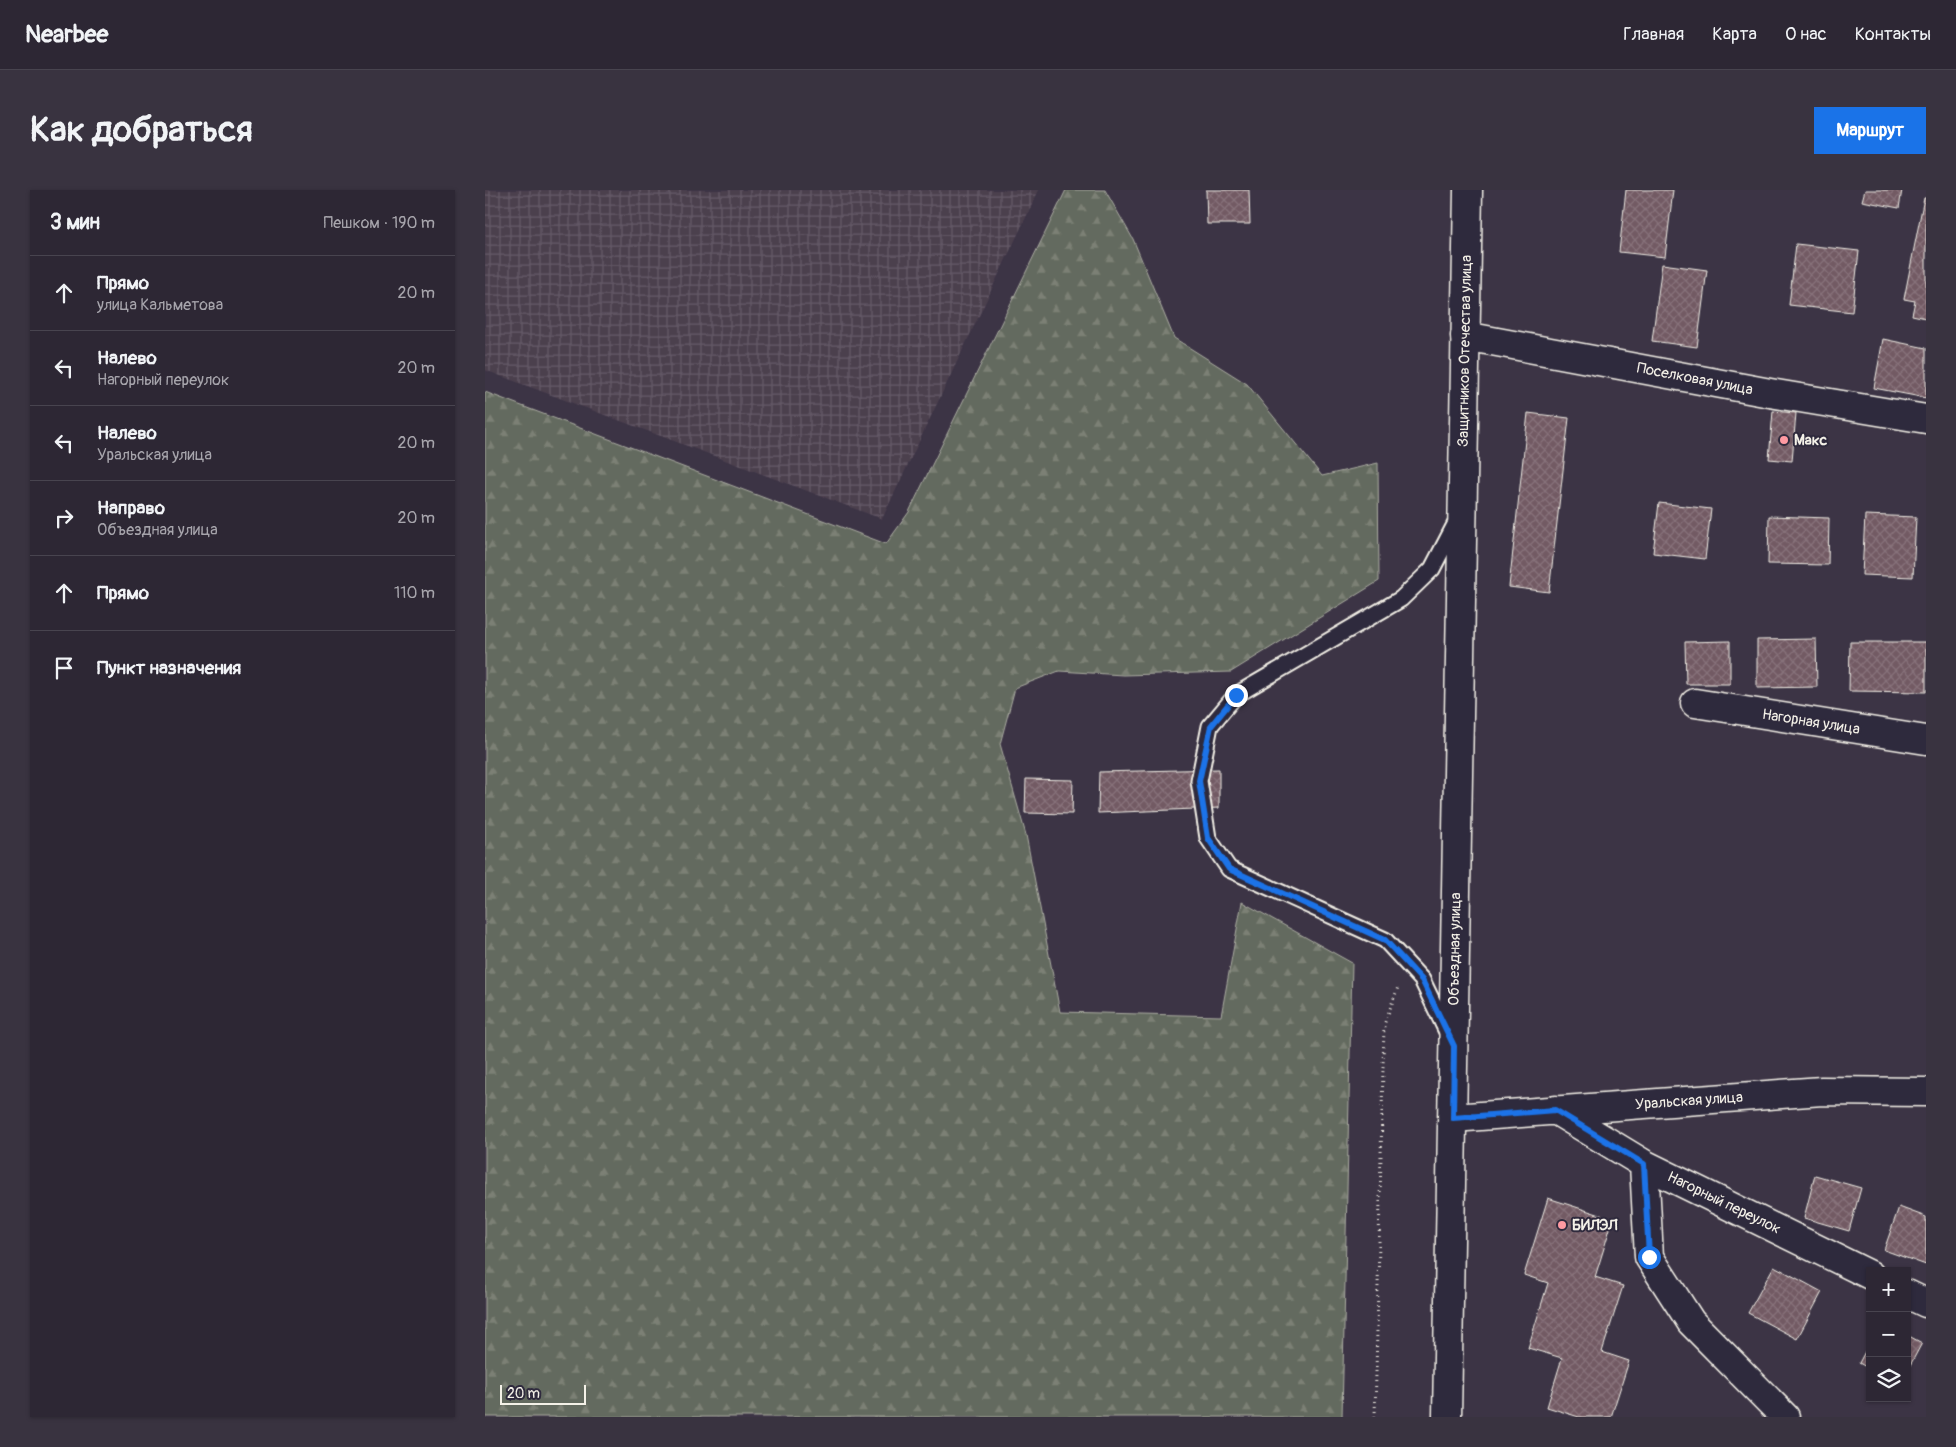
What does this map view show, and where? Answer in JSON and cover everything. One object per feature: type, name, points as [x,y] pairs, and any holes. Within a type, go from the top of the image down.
[{"type":"street","name":"Защитников Отечества улица","points":[[1462,511],[1467,190]]},
{"type":"street","name":"Поселковая улица","points":[[1465,336],[1771,393],[1926,419]]},
{"type":"street","name":"Объездная улица","points":[[1447,1417],[1462,511]]},
{"type":"street","name":"Нагорная улица","points":[[1695,703],[1926,740]]},
{"type":"street","name":"Уральская улица","points":[[1453,1118],[1822,1091],[1926,1092]]},
{"type":"street","name":"Нагорный переулок","points":[[1555,1110],[1644,1164],[1866,1273]]},
{"type":"street","points":[[1644,1164],[1649,1257],[1691,1322],[1785,1417]]},
{"type":"street","points":[[1911,1296],[1926,1303]]},
{"type":"lane","points":[[1454,1046],[1422,980],[1385,940],[1229,869],[1208,838],[1199,781],[1211,726],[1236,695],[1401,599],[1432,569],[1462,511]]},
{"type":"path","points":[[1375,1417],[1384,1025],[1406,963]]},
{"type":"shaded area","points":[[485,190],[1039,190],[882,519],[485,370]]},
{"type":"green space","points":[[1066,190],[1105,190],[1133,239],[1174,338],[1247,384],[1322,476],[1378,463],[1379,581],[1231,672],[1123,675],[1059,671],[1015,688],[1000,744],[1026,835],[1060,1012],[1221,1016],[1242,902],[1352,963],[1342,1417],[485,1417],[485,392],[886,544],[909,512]]},
{"type":"building","points":[[1206,190],[1249,190],[1250,224],[1207,224]]},
{"type":"building","points":[[1626,190],[1673,190],[1665,257],[1619,252]]},
{"type":"building","points":[[1865,190],[1902,190],[1899,208],[1862,201]]},
{"type":"building","points":[[1924,198],[1926,198],[1926,318],[1912,315],[1915,301],[1904,299]]},
{"type":"building","points":[[1796,244],[1859,251],[1852,312],[1789,305]]},
{"type":"building","points":[[1662,264],[1707,270],[1697,347],[1652,341]]},
{"type":"building","points":[[1883,339],[1926,348],[1926,398],[1874,388]]},
{"type":"building","points":[[1773,411],[1796,413],[1792,461],[1769,459]]},
{"type":"building","points":[[1528,413],[1569,418],[1549,592],[1509,587]]},
{"type":"building","points":[[1659,503],[1711,509],[1705,559],[1653,553]]},
{"type":"building","points":[[1865,515],[1916,517],[1913,577],[1862,575]]},
{"type":"building","points":[[1769,516],[1829,518],[1828,565],[1768,564]]},
{"type":"building","points":[[1816,639],[1817,687],[1757,688],[1757,640]]},
{"type":"building","points":[[1730,641],[1730,684],[1686,684],[1685,642]]},
{"type":"building","points":[[1850,642],[1926,642],[1926,692],[1849,691]]},
{"type":"building","points":[[1219,769],[1219,808],[1098,813],[1099,772]]},
{"type":"building","points":[[1026,779],[1073,780],[1072,814],[1025,813]]},
{"type":"building","points":[[1815,1175],[1861,1188],[1849,1231],[1804,1218]]},
{"type":"building","points":[[1548,1198],[1613,1219],[1595,1277],[1623,1286],[1602,1352],[1629,1361],[1611,1417],[1579,1417],[1547,1407],[1562,1358],[1528,1348],[1548,1283],[1524,1275]]},
{"type":"building","points":[[1899,1207],[1926,1217],[1926,1265],[1884,1250]]},
{"type":"building","points":[[1774,1266],[1822,1292],[1797,1339],[1748,1313]]},
{"type":"building","points":[[1911,1337],[1922,1343],[1911,1364]]},
{"type":"building","points":[[1866,1350],[1866,1367],[1859,1363]]},
{"type":"place","name":"Макс","points":[[1784,440]]},
{"type":"place","name":"БИЛЭЛ","points":[[1562,1225]]},
{"type":"route","points":[[1236,695],[1211,726],[1199,781],[1208,838],[1229,869],[1385,940],[1422,980],[1454,1046],[1453,1118],[1555,1110],[1644,1164],[1649,1257]]}]
